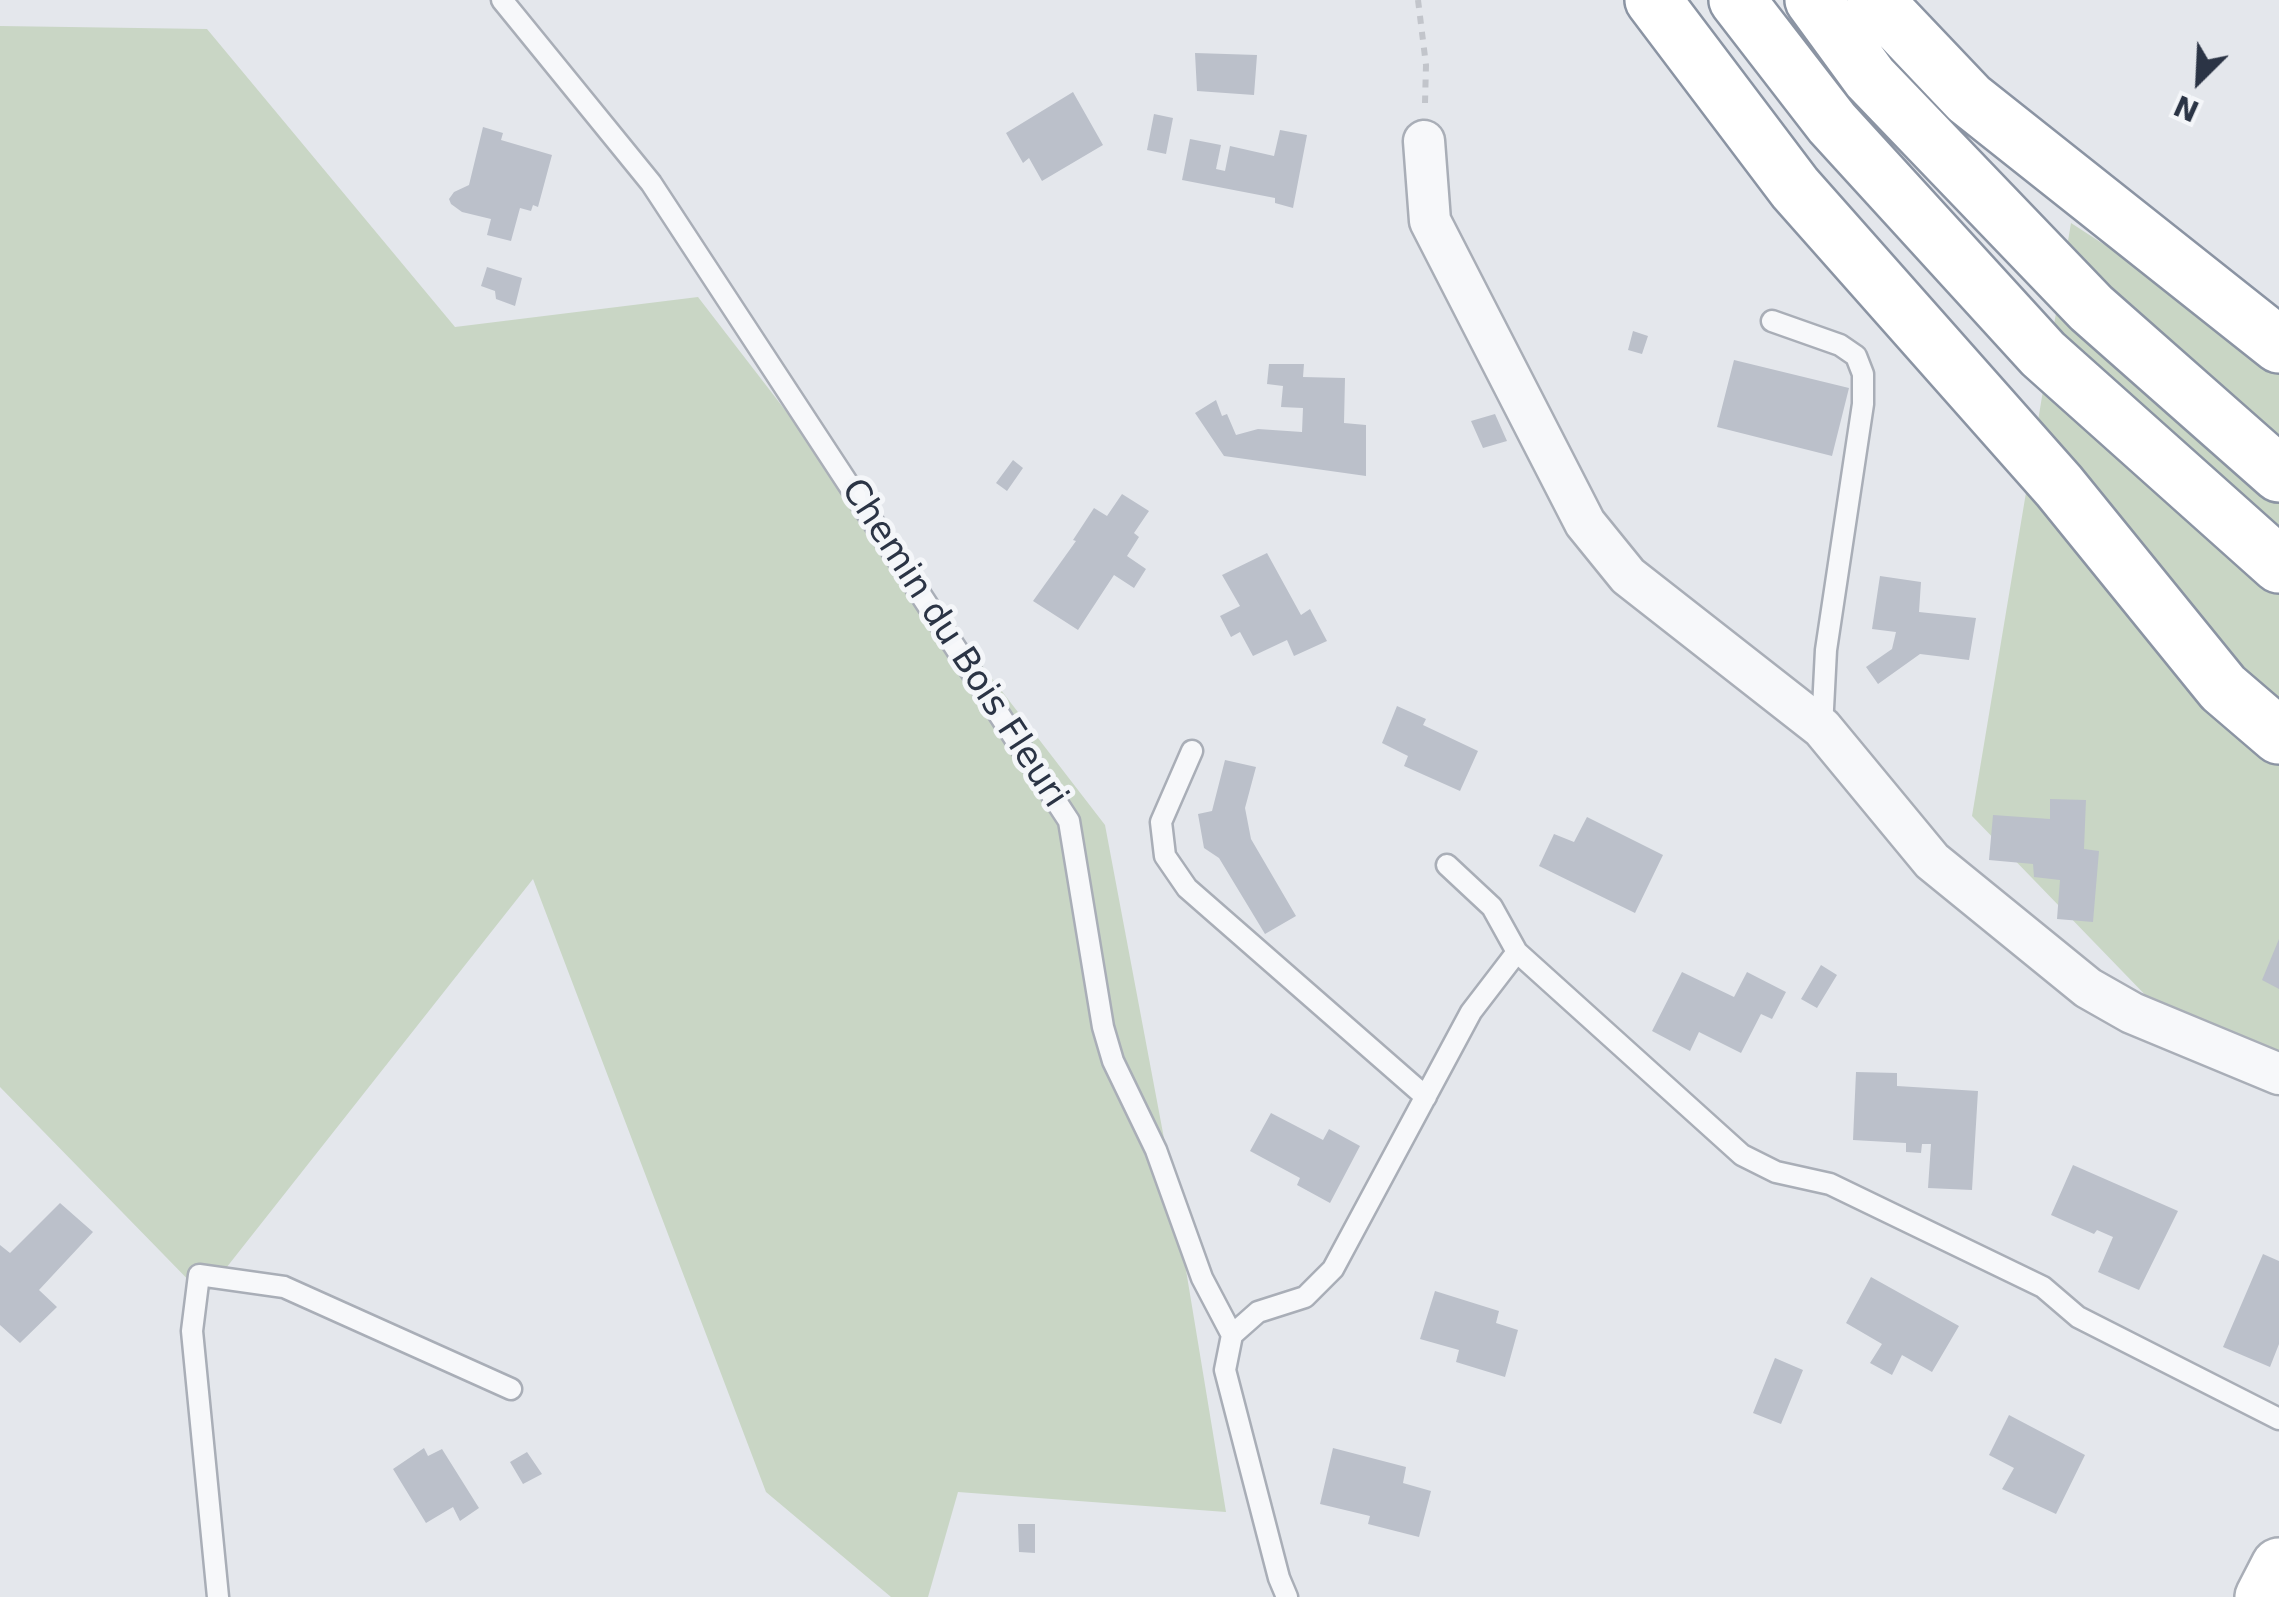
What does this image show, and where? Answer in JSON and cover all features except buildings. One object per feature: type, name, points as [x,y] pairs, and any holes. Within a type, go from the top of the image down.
[{"type":"main road","points":[[1653,0],[1794,188],[2060,486],[2223,688],[2279,736]]},
{"type":"main road","points":[[1737,0],[1832,124],[2043,354],[2279,565]]},
{"type":"main road","points":[[1813,0],[1870,78],[2091,308],[2279,474]]},
{"type":"main road","points":[[1875,0],[1969,99],[2279,345]]},
{"type":"main road","points":[[2262,1597],[2279,1566]]},
{"type":"street","points":[[1424,142],[1430,221],[1585,523],[1628,576],[1822,728],[1932,861],[2088,988],[2132,1013],[2279,1074]]},
{"type":"lane","name":"Chemin du Bois Fleuri","points":[[502,0],[651,183],[1070,822],[1103,1026],[1113,1061],[1156,1150],[1202,1278],[1232,1335]]},
{"type":"lane","points":[[1772,321],[1840,345],[1856,356],[1863,374],[1863,404],[1826,650],[1822,728]]},
{"type":"lane","points":[[1192,751],[1160,822],[1165,856],[1188,888],[1426,1097]]},
{"type":"lane","points":[[1447,866],[1492,907],[1518,952],[1742,1155],[1776,1172],[1830,1184],[2042,1287],[2078,1317],[2279,1419]]},
{"type":"lane","points":[[1287,1597],[1224,1370],[1232,1335],[1258,1312],[1305,1297],[1333,1269],[1471,1012],[1518,952]]},
{"type":"lane","points":[[218,1597],[192,1331],[199,1275],[284,1287],[511,1389]]},
{"type":"path","points":[[1418,0],[1426,65],[1424,142]]},
{"type":"green space","points":[[0,26],[207,29],[455,327],[698,297],[1105,825],[1166,1149],[1226,1512],[958,1492],[928,1597],[891,1597],[766,1492],[533,879],[204,1296],[0,1087]]},
{"type":"green space","points":[[2071,223],[2279,358],[2279,1057],[2153,1003],[1972,816]]}]
